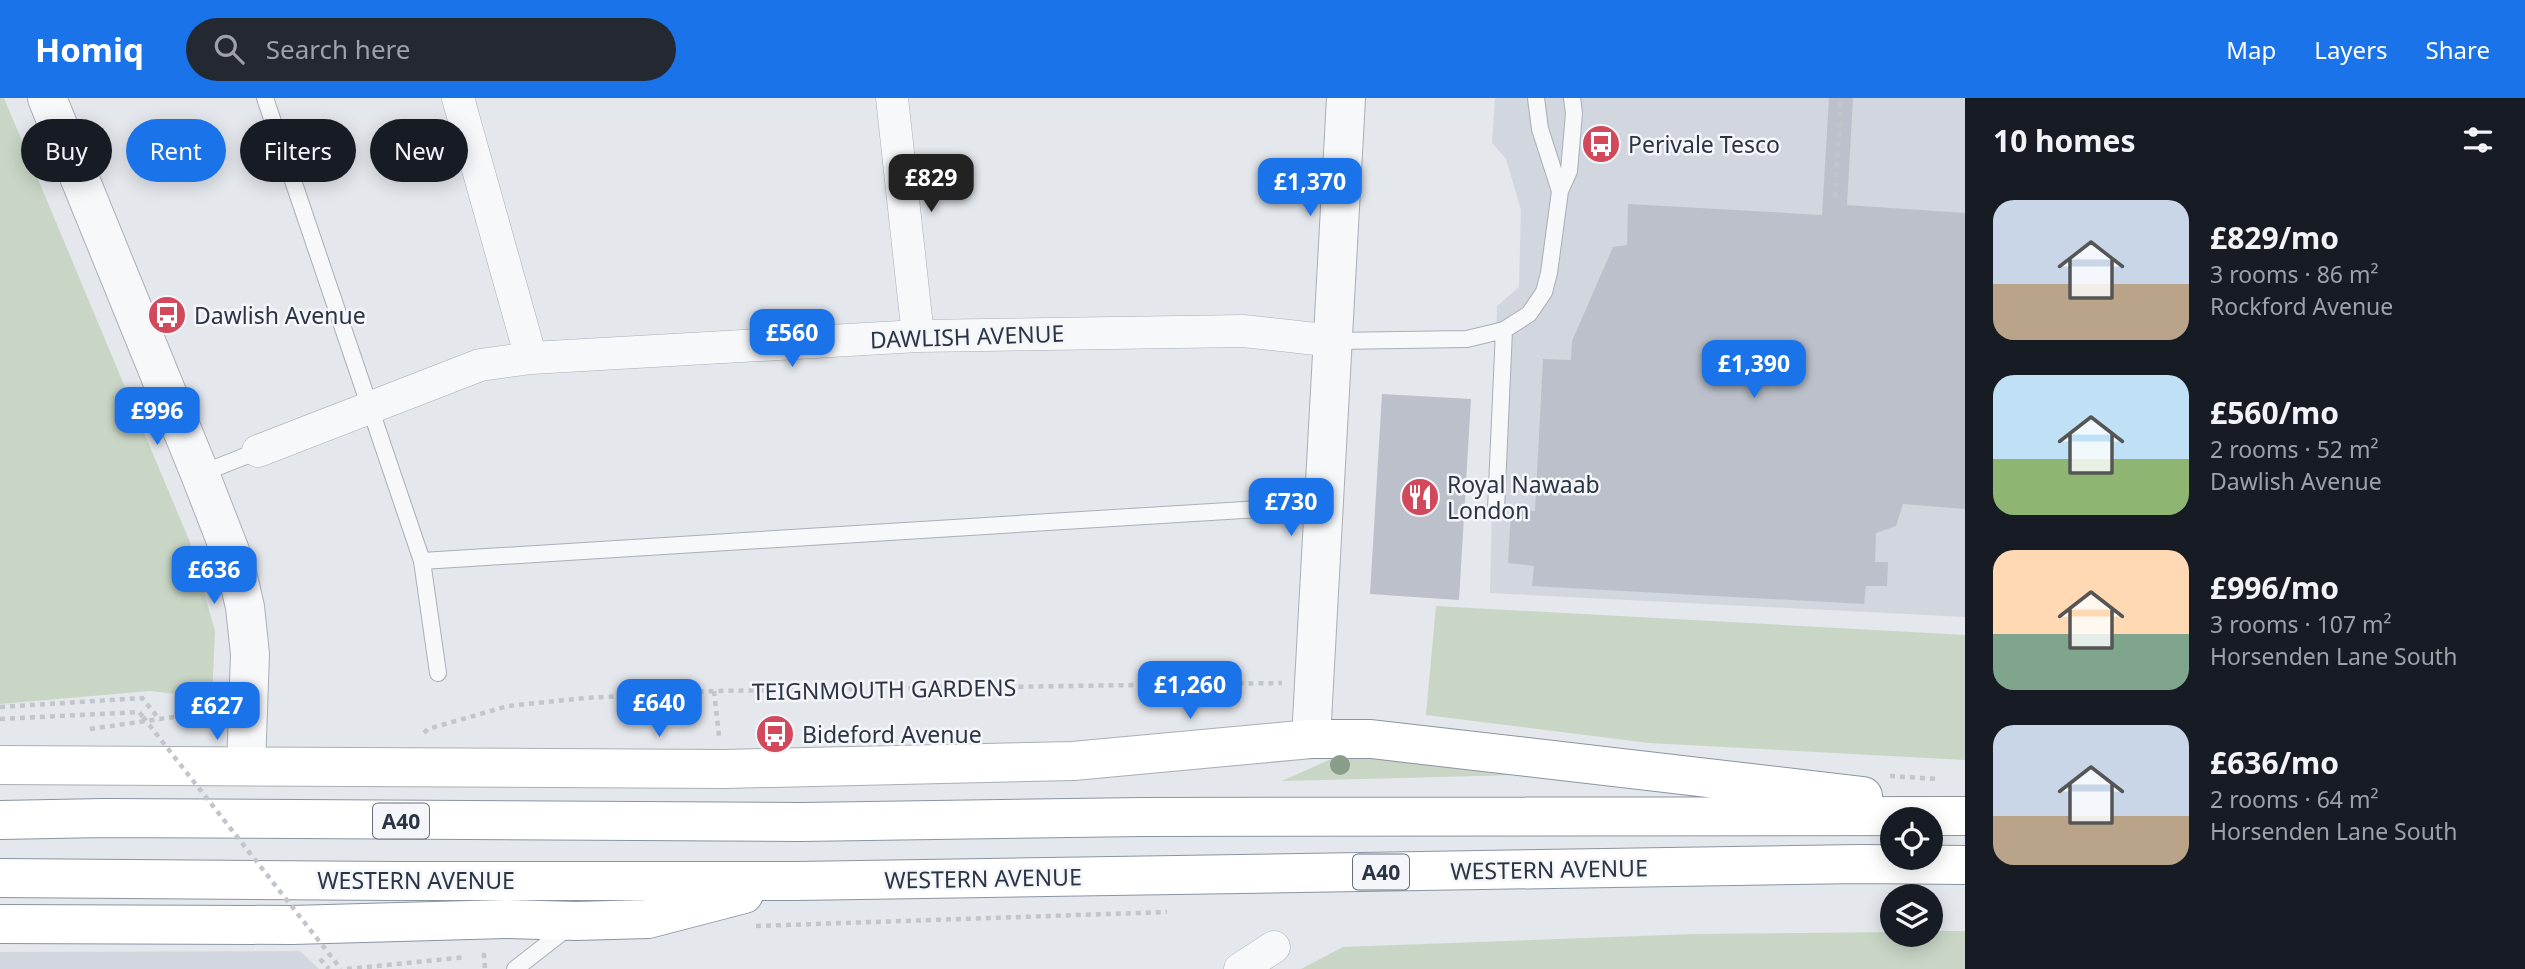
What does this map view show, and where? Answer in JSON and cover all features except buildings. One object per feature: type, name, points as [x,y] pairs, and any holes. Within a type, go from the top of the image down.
[{"type":"main road","points":[[0,765],[724,769],[1073,761],[1311,739],[1371,739],[1965,808]]},
{"type":"main road","name":"A40","points":[[0,820],[104,818],[801,822],[1142,817],[1965,816]]},
{"type":"main road","name":"WESTERN AVENUE","points":[[0,878],[797,881],[1965,865]]},
{"type":"main road","name":"A40","points":[[0,924],[279,925],[506,919],[648,919],[797,881]]},
{"type":"street","points":[[47,98],[234,564],[245,607],[250,654],[246,766]]},
{"type":"street","points":[[458,98],[531,358]]},
{"type":"street","points":[[892,98],[918,336]]},
{"type":"street","points":[[1311,739],[1346,98]]},
{"type":"street","name":"DAWLISH AVENUE","points":[[258,451],[480,365],[531,358],[918,336],[1243,331],[1334,341]]},
{"type":"street","points":[[1240,969],[1274,947]]},
{"type":"lane","points":[[265,98],[422,561],[438,673]]},
{"type":"lane","points":[[1536,98],[1540,129],[1560,191]]},
{"type":"lane","points":[[1334,341],[1467,339],[1504,330],[1530,314],[1544,292],[1560,191],[1569,171],[1572,98]]},
{"type":"lane","points":[[1496,509],[1504,330]]},
{"type":"lane","name":"DAWLISH AVENUE","points":[[200,474],[258,451]]},
{"type":"lane","points":[[422,561],[1323,505]]},
{"type":"lane","points":[[515,969],[576,921]]},
{"type":"path","points":[[1835,197],[1841,98]]},
{"type":"path","name":"TEIGNMOUTH GARDENS","points":[[387,766],[428,729],[508,706],[585,698],[713,691],[1314,683]]},
{"type":"path","points":[[713,691],[724,769]]},
{"type":"path","points":[[0,707],[142,698],[160,721]]},
{"type":"path","points":[[202,713],[215,699]]},
{"type":"path","points":[[0,719],[139,712],[341,969]]},
{"type":"path","points":[[90,729],[202,713],[212,715]]},
{"type":"path","points":[[347,969],[484,955],[485,969]]},
{"type":"shaded area","points":[[1495,98],[1965,98],[1965,617],[1490,593],[1497,306],[1519,287],[1521,210],[1506,159],[1492,143]]},
{"type":"shaded area","points":[[300,951],[319,969],[0,969],[0,952]]},
{"type":"green space","points":[[0,98],[4,98],[21,139],[21,182],[39,182],[189,540],[215,631],[212,698],[150,691],[0,704]]},
{"type":"green space","points":[[1436,606],[1965,635],[1965,760],[1649,743],[1426,715]]},
{"type":"green space","points":[[1349,751],[1518,775],[1282,781]]},
{"type":"green space","points":[[1943,931],[1965,931],[1965,969],[1301,969],[1343,947],[1694,934],[1880,932],[1880,947],[1943,947]]},
{"type":"place","name":"Perivale Tesco","points":[[1601,144]]},
{"type":"place","name":"Dawlish Avenue","points":[[167,315]]},
{"type":"place","name":"Royal Nawaab London","points":[[1420,497]]},
{"type":"place","name":"Bideford Avenue","points":[[775,734]]}]
